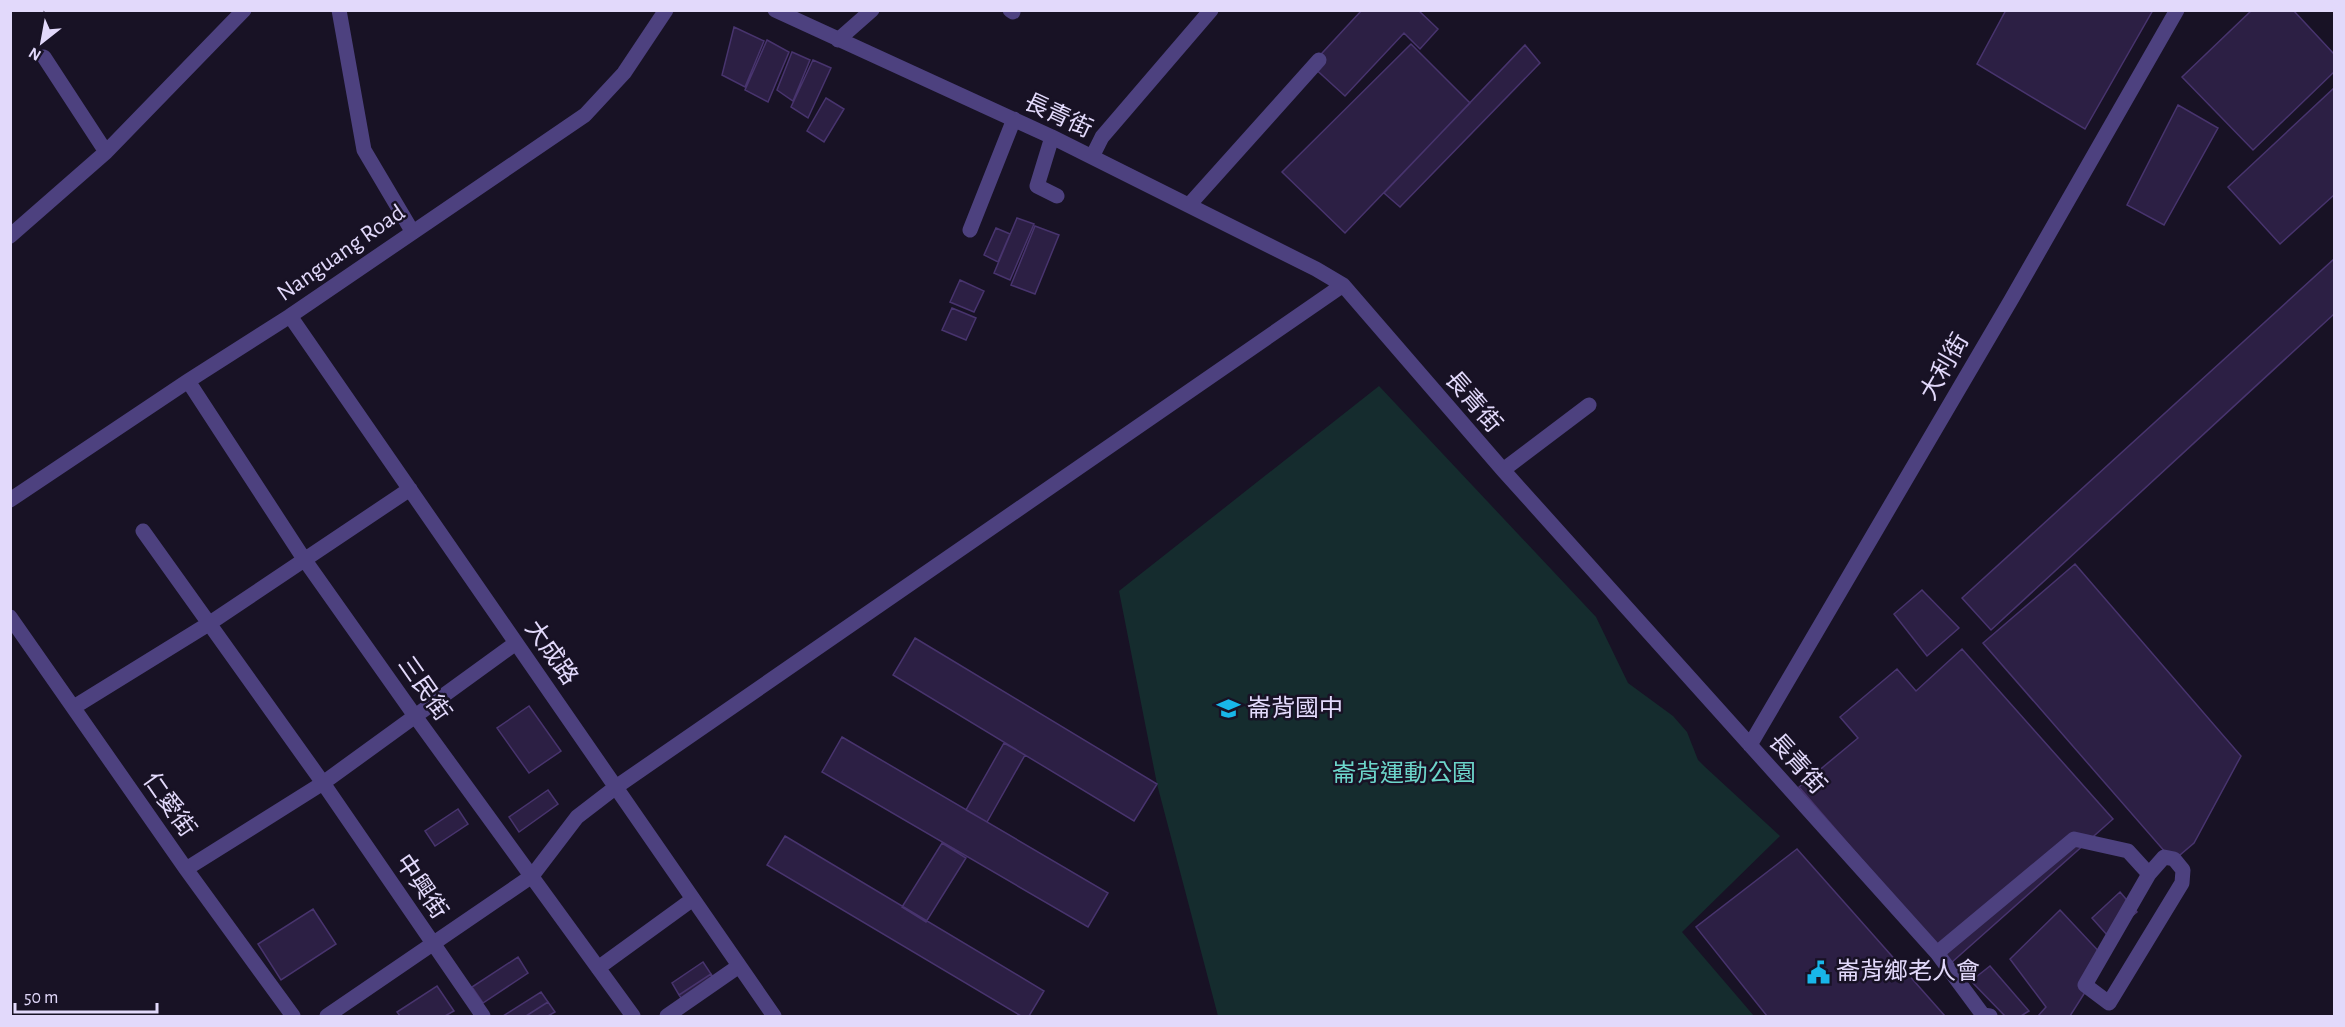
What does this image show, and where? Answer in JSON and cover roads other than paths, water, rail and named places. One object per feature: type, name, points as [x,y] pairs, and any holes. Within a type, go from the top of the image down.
[{"type":"street","points":[[10,236],[106,152],[244,10]]},
{"type":"street","points":[[339,10],[363,150],[412,231]]},
{"type":"street","name":"Nanguang Road","points":[[10,500],[290,315],[585,115],[624,73],[666,10]]},
{"type":"street","name":"長青街","points":[[776,10],[1052,137],[1316,268],[1343,285],[1503,470],[1937,953],[1983,1016]]},
{"type":"street","points":[[838,40],[872,10]]},
{"type":"street","points":[[1092,157],[1102,137],[1210,10]]},
{"type":"street","name":"大利街","points":[[1750,745],[2017,290],[2177,10]]},
{"type":"street","points":[[44,57],[106,152]]},
{"type":"street","points":[[1189,205],[1319,60]]},
{"type":"street","points":[[970,230],[1014,119]]},
{"type":"street","points":[[1052,137],[1036,186],[1057,196]]},
{"type":"street","points":[[327,1017],[532,876],[577,818],[616,787],[1343,285]]},
{"type":"street","name":"大成路","points":[[290,315],[774,1017]]},
{"type":"street","name":"三民街","points":[[188,381],[304,559],[633,1017]]},
{"type":"street","points":[[1503,470],[1589,405]]},
{"type":"street","points":[[74,707],[210,623],[410,489]]},
{"type":"street","points":[[143,531],[323,783]]},
{"type":"street","name":"仁愛街","points":[[10,617],[186,869],[293,1017]]},
{"type":"street","points":[[186,869],[323,783],[516,643]]},
{"type":"street","name":"中興街","points":[[323,783],[483,1017]]},
{"type":"street","points":[[1937,953],[2074,839],[2128,851],[2149,873]]},
{"type":"street","points":[[2164,857],[2174,859],[2183,870],[2182,883],[2109,1003],[2085,985],[2149,873],[2164,857]]},
{"type":"street","points":[[598,968],[693,899]]},
{"type":"street","points":[[667,1017],[739,966]]},
{"type":"place","name":"崙背國中","points":[[1229,709]]},
{"type":"place","name":"崙背鄉老人會","points":[[1818,972]]},
{"type":"park label","name":"崙背運動公園","points":[[1404,774]]}]
